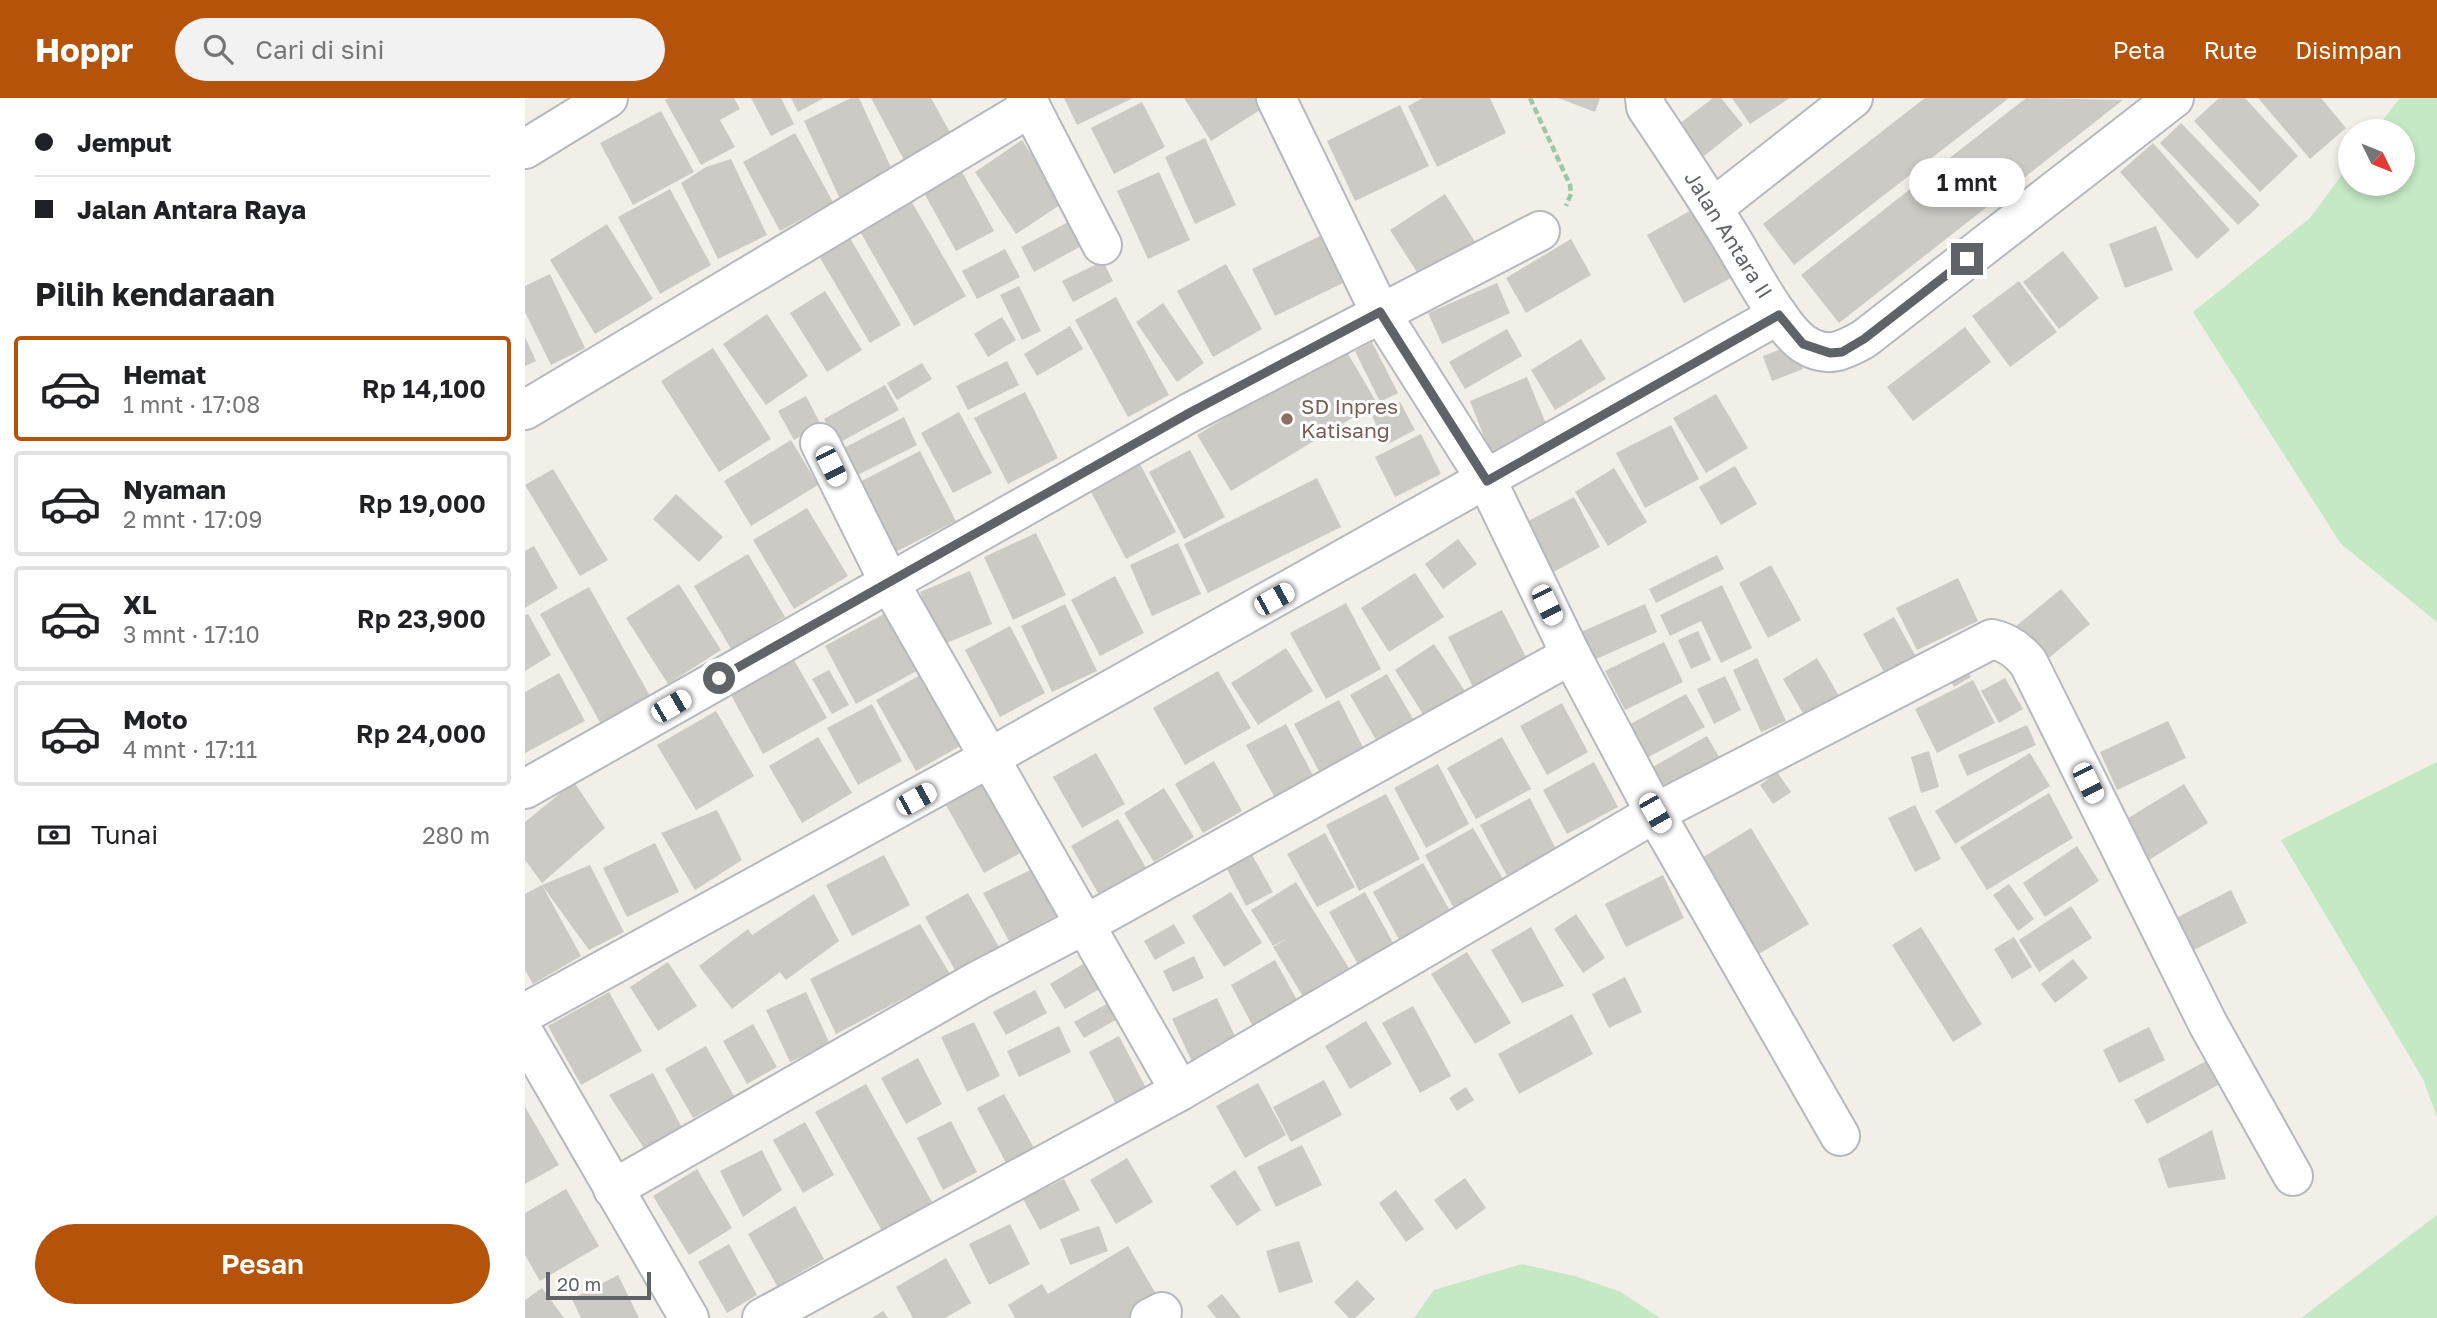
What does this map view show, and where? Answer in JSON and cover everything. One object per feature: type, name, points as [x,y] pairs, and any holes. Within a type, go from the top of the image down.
[{"type":"street","points":[[525,149],[608,98]]},
{"type":"street","points":[[1276,98],[1380,312],[1487,481],[1571,655],[1655,813],[1840,1136]]},
{"type":"street","name":"Jalan Antara II","points":[[1644,98],[1646,107],[1779,315],[1803,344],[1830,353],[1842,352],[1864,339],[2174,98]]},
{"type":"street","points":[[1713,208],[1853,98]]},
{"type":"street","points":[[525,410],[1028,102],[1102,245]]},
{"type":"street","points":[[525,789],[1191,412],[1540,231]]},
{"type":"street","points":[[525,1013],[1487,481],[1779,315]]},
{"type":"street","points":[[820,443],[889,582],[1180,1091]]},
{"type":"street","points":[[762,1318],[1180,1091],[1655,813],[1992,639],[2002,641],[2020,652],[2028,662],[2208,1024],[2293,1176]]},
{"type":"street","points":[[613,1189],[967,987],[1086,924],[1571,655]]},
{"type":"street","points":[[525,1035],[689,1318]]},
{"type":"path","points":[[1530,98],[1557,153],[1571,194],[1563,211],[1540,231]]},
{"type":"green space","points":[[2400,98],[2437,98],[2437,622],[2341,544],[2193,312],[2310,218],[2338,180],[2338,196],[2415,196],[2415,119],[2383,119]]},
{"type":"green space","points":[[2437,762],[2437,1117],[2423,1079],[2281,840]]},
{"type":"green space","points":[[2437,1215],[2437,1318],[2301,1318]]},
{"type":"green space","points":[[1522,1264],[1578,1277],[1621,1292],[1660,1318],[1414,1318],[1434,1290]]},
{"type":"building","points":[[734,98],[740,109],[720,120],[735,147],[701,165],[665,100]]},
{"type":"building","points":[[751,98],[781,98],[794,124],[771,136]]},
{"type":"building","points":[[791,98],[824,98],[798,112]]},
{"type":"building","points":[[851,98],[859,98],[894,174],[840,199],[804,121]]},
{"type":"building","points":[[871,98],[931,98],[952,136],[905,162]]},
{"type":"building","points":[[1064,98],[1133,98],[1077,125]]},
{"type":"building","points":[[1184,98],[1257,98],[1263,108],[1211,141]]},
{"type":"building","points":[[1423,98],[1490,98],[1506,133],[1437,167],[1408,106]]},
{"type":"building","points":[[1558,98],[1600,98],[1595,112]]},
{"type":"building","points":[[1713,98],[1721,98],[1743,125],[1704,156],[1679,124]]},
{"type":"building","points":[[1732,98],[1790,98],[1750,124]]},
{"type":"building","points":[[1925,98],[2009,98],[1794,265],[1763,224]]},
{"type":"building","points":[[2026,98],[2123,100],[1839,323],[1801,275]]},
{"type":"building","points":[[2219,98],[2245,98],[2298,156],[2260,192],[2194,121]]},
{"type":"building","points":[[2258,98],[2321,98],[2338,119],[2338,135],[2310,159]]},
{"type":"building","points":[[1142,102],[1165,147],[1114,174],[1091,128]]},
{"type":"building","points":[[1400,105],[1429,166],[1355,201],[1327,141]]},
{"type":"building","points":[[661,111],[694,172],[633,205],[600,143]]},
{"type":"building","points":[[2181,123],[2260,205],[2238,225],[2160,143]]},
{"type":"building","points":[[795,133],[833,202],[780,231],[743,162]]},
{"type":"building","points":[[1205,138],[1236,205],[1195,224],[1165,157]]},
{"type":"building","points":[[1022,140],[1063,203],[1016,234],[975,172]]},
{"type":"building","points":[[2153,143],[2230,230],[2197,259],[2120,172]]},
{"type":"building","points":[[731,159],[767,235],[718,259],[681,183],[706,167]]},
{"type":"building","points":[[961,170],[994,231],[956,251],[923,191]]},
{"type":"building","points":[[1159,172],[1190,240],[1148,259],[1117,191]]},
{"type":"building","points":[[670,189],[711,265],[660,294],[618,217]]},
{"type":"building","points":[[1445,194],[1479,248],[1424,283],[1390,230]]},
{"type":"building","points":[[910,199],[966,296],[914,326],[858,228]]},
{"type":"building","points":[[1695,208],[1733,277],[1684,303],[1647,235]]},
{"type":"building","points":[[1072,220],[1085,244],[1034,272],[1021,247]]},
{"type":"building","points":[[607,224],[653,299],[595,334],[550,260]]},
{"type":"building","points":[[2156,226],[2173,270],[2125,288],[2109,244]]},
{"type":"building","points":[[847,233],[901,325],[870,343],[816,251]]},
{"type":"building","points":[[1320,236],[1343,283],[1275,316],[1252,269]]},
{"type":"building","points":[[1571,239],[1591,275],[1526,313],[1506,278]]},
{"type":"building","points":[[1005,249],[1020,277],[977,299],[962,271]]},
{"type":"building","points":[[2063,251],[2099,298],[2059,329],[2023,282]]},
{"type":"building","points":[[1103,261],[1113,281],[1073,302],[1062,281]]},
{"type":"building","points":[[1226,264],[1262,329],[1213,357],[1177,291]]},
{"type":"building","points":[[550,274],[585,348],[551,365],[525,312],[525,286]]},
{"type":"building","points":[[2019,281],[2057,332],[2010,367],[1972,316]]},
{"type":"building","points":[[1497,283],[1510,313],[1442,344],[1428,313]]},
{"type":"building","points":[[1019,286],[1041,331],[1022,340],[1000,295]]},
{"type":"building","points":[[825,291],[862,350],[827,372],[790,313]]},
{"type":"building","points":[[1116,297],[1169,395],[1128,417],[1075,320]]},
{"type":"building","points":[[1163,303],[1204,363],[1177,382],[1136,322]]},
{"type":"building","points":[[767,314],[808,376],[766,405],[723,344]]},
{"type":"building","points":[[1002,317],[1016,340],[988,357],[974,334]]},
{"type":"building","points":[[1070,326],[1083,349],[1037,376],[1024,354]]},
{"type":"building","points":[[1965,327],[1991,362],[1913,421],[1887,387]]},
{"type":"building","points":[[1507,329],[1522,356],[1465,389],[1449,362]]},
{"type":"building","points":[[525,337],[536,361],[525,366]]},
{"type":"building","points":[[1581,339],[1606,379],[1555,410],[1531,370]]},
{"type":"building","points":[[1372,342],[1398,393],[1380,402],[1355,351]]},
{"type":"building","points":[[1794,344],[1803,369],[1772,381],[1763,356]]},
{"type":"building","name":"SD Inpres Katisang","points":[[1344,347],[1377,403],[1231,491],[1197,435]]},
{"type":"building","points":[[713,348],[771,439],[719,472],[661,381]]},
{"type":"building","points":[[1007,361],[1019,385],[968,410],[956,386]]},
{"type":"building","points":[[922,363],[932,379],[897,400],[887,383]]},
{"type":"building","points":[[1527,377],[1551,436],[1493,460],[1470,401]]},
{"type":"building","points":[[885,385],[899,410],[837,444],[824,419]]},
{"type":"building","points":[[1025,392],[1058,458],[1008,484],[974,418]]},
{"type":"building","points":[[1716,394],[1748,448],[1706,473],[1673,418]]},
{"type":"building","points":[[806,396],[821,425],[794,440],[778,411]]},
{"type":"building","points":[[1400,402],[1415,430],[1386,445],[1372,416]]},
{"type":"building","points":[[959,412],[992,473],[953,493],[921,433]]},
{"type":"building","points":[[904,417],[917,445],[854,477],[840,450]]},
{"type":"building","points":[[1671,425],[1699,479],[1645,508],[1616,453]]},
{"type":"building","points":[[1421,434],[1441,474],[1395,497],[1375,457]]},
{"type":"building","points":[[791,440],[818,485],[751,526],[724,481]]},
{"type":"building","points":[[1190,450],[1225,517],[1184,539],[1149,472]]},
{"type":"building","points":[[920,451],[956,521],[888,556],[852,486]]},
{"type":"building","points":[[1140,464],[1176,532],[1126,559],[1090,490]]},
{"type":"building","points":[[1735,466],[1757,504],[1721,525],[1699,487]]},
{"type":"building","points":[[1614,468],[1647,522],[1608,546],[1575,492]]},
{"type":"building","points":[[553,469],[608,560],[580,576],[525,485]]},
{"type":"building","name":"SD Inpres Katisang","points":[[1317,478],[1341,527],[1208,593],[1184,544]]},
{"type":"building","points":[[676,494],[723,537],[699,562],[653,519]]},
{"type":"building","points":[[1574,497],[1600,547],[1544,577],[1517,527]]},
{"type":"building","points":[[807,508],[848,576],[794,609],[753,540]]},
{"type":"building","points":[[1036,533],[1066,595],[1013,620],[984,557]]},
{"type":"building","points":[[1458,539],[1477,564],[1443,589],[1425,564]]},
{"type":"building","points":[[1178,543],[1201,594],[1152,616],[1130,565]]},
{"type":"building","points":[[534,546],[558,588],[525,608],[525,551]]},
{"type":"building","points":[[748,554],[785,617],[731,649],[694,586]]},
{"type":"building","points":[[1717,555],[1724,569],[1656,603],[1649,589]]},
{"type":"building","points":[[1771,565],[1801,620],[1768,638],[1739,583]]},
{"type":"building","points":[[970,571],[992,624],[942,645],[920,592]]},
{"type":"building","points":[[1415,573],[1444,617],[1389,652],[1361,608]]},
{"type":"building","points":[[1115,576],[1144,633],[1100,656],[1071,600]]},
{"type":"building","points":[[1958,578],[1978,621],[1917,650],[1896,608]]},
{"type":"building","points":[[679,584],[721,650],[668,684],[626,618]]},
{"type":"building","points":[[1722,585],[1752,648],[1721,663],[1701,621],[1670,636],[1660,615]]},
{"type":"building","points":[[589,587],[650,696],[601,724],[540,614]]},
{"type":"building","points":[[2061,589],[2090,624],[2039,666],[2010,631]]},
{"type":"building","points":[[1346,603],[1381,669],[1326,699],[1290,633]]},
{"type":"building","points":[[1065,604],[1097,671],[1052,692],[1021,626]]},
{"type":"building","points":[[1645,604],[1657,632],[1594,660],[1581,632]]},
{"type":"building","points":[[893,609],[924,667],[856,704],[825,646]]},
{"type":"building","points":[[1502,610],[1527,659],[1473,687],[1448,637]]},
{"type":"building","points":[[528,614],[551,655],[525,671],[525,615]]},
{"type":"building","points":[[1894,617],[1920,664],[1889,681],[1863,634]]},
{"type":"building","points":[[1010,626],[1045,693],[1000,717],[965,650]]},
{"type":"building","points":[[1698,631],[1711,660],[1691,669],[1678,640]]},
{"type":"building","points":[[1664,642],[1683,682],[1625,710],[1605,671]]},
{"type":"building","points":[[1434,644],[1468,696],[1428,722],[1395,670]]},
{"type":"building","points":[[1286,648],[1313,691],[1258,725],[1231,683]]},
{"type":"building","points":[[1757,658],[1786,721],[1761,732],[1733,670]]},
{"type":"building","points":[[1817,658],[1839,696],[1804,715],[1783,679]]},
{"type":"building","points":[[794,660],[827,718],[763,754],[731,695]]},
{"type":"building","points":[[1963,662],[1971,677],[1954,687],[1945,672]]},
{"type":"building","points":[[829,670],[849,705],[832,714],[812,679]]},
{"type":"building","points":[[929,670],[969,741],[916,771],[876,700]]},
{"type":"building","points":[[1218,671],[1251,728],[1185,765],[1153,708]]},
{"type":"building","points":[[559,673],[585,721],[525,753],[525,692]]},
{"type":"building","points":[[1387,674],[1413,719],[1376,740],[1350,695]]},
{"type":"building","points":[[1725,676],[1741,710],[1714,724],[1697,689]]},
{"type":"building","points":[[2005,678],[2023,709],[1999,723],[1981,691]]},
{"type":"building","points":[[1973,680],[1995,723],[1937,753],[1915,709]]},
{"type":"building","points":[[1686,694],[1705,727],[1641,761],[1623,728]]},
{"type":"building","points":[[1339,700],[1365,751],[1321,775],[1294,724]]},
{"type":"building","points":[[1562,703],[1588,752],[1547,775],[1520,726]]},
{"type":"building","points":[[872,704],[902,761],[858,785],[827,728]]},
{"type":"building","points":[[716,711],[754,776],[696,810],[657,745]]},
{"type":"building","points":[[2168,721],[2186,758],[2117,790],[2100,752]]},
{"type":"building","points":[[1286,724],[1314,777],[1275,798],[1246,745]]},
{"type":"building","points":[[2027,725],[2036,745],[1967,776],[1958,755]]},
{"type":"building","points":[[1707,736],[1722,762],[1666,795],[1651,768]]},
{"type":"building","points":[[818,737],[852,793],[802,823],[769,766]]},
{"type":"building","points":[[1502,737],[1531,789],[1476,819],[1447,768]]},
{"type":"building","points":[[1929,751],[1939,787],[1921,793],[1911,757]]},
{"type":"building","points":[[1096,753],[1125,804],[1082,828],[1053,777]]},
{"type":"building","points":[[2030,753],[2050,786],[1955,844],[1935,811]]},
{"type":"building","points":[[1214,761],[1242,811],[1203,833],[1175,784]]},
{"type":"building","points":[[1594,762],[1618,807],[1567,834],[1543,790]]},
{"type":"building","points":[[1438,764],[1469,824],[1426,848],[1394,788]]},
{"type":"building","points":[[1777,772],[1791,792],[1773,804],[1760,785]]},
{"type":"building","points":[[995,777],[1033,846],[984,873],[946,805]]},
{"type":"building","points":[[574,782],[605,828],[542,883],[525,860],[525,822]]},
{"type":"building","points":[[2184,784],[2208,823],[2149,860],[2125,820]]},
{"type":"building","points":[[1164,788],[1194,837],[1154,862],[1124,813]]},
{"type":"building","points":[[2049,793],[2073,838],[1987,890],[1960,847]]},
{"type":"building","points":[[1386,794],[1420,859],[1359,891],[1326,825]]},
{"type":"building","points":[[1530,798],[1562,861],[1513,887],[1480,825]]},
{"type":"building","points":[[1915,805],[1941,859],[1915,872],[1888,818]]},
{"type":"building","points":[[717,810],[742,860],[695,890],[661,833]]},
{"type":"building","points":[[1118,819],[1149,873],[1102,900],[1071,846]]},
{"type":"building","points":[[1473,828],[1506,884],[1456,912],[1425,855]]},
{"type":"building","points":[[1751,828],[1809,924],[1747,961],[1690,865]]},
{"type":"building","points":[[1325,833],[1355,887],[1317,907],[1287,854]]},
{"type":"building","points":[[655,843],[679,892],[627,917],[603,868]]},
{"type":"building","points":[[2077,846],[2099,881],[2045,917],[2023,883]]},
{"type":"building","points":[[884,855],[910,905],[852,936],[826,885]]},
{"type":"building","points":[[1252,855],[1273,892],[1246,906],[1227,869]]},
{"type":"building","points":[[1423,863],[1453,916],[1402,945],[1373,892]]},
{"type":"building","points":[[1043,864],[1065,911],[1009,941],[983,893]]},
{"type":"building","points":[[590,865],[624,932],[589,950],[542,885]]},
{"type":"building","points":[[1663,875],[1684,918],[1626,947],[1605,904]]},
{"type":"building","points":[[1296,882],[1350,970],[1304,998],[1273,947],[1291,936],[1273,946],[1251,910]]},
{"type":"building","points":[[2009,884],[2034,919],[2018,931],[1993,895]]},
{"type":"building","points":[[542,885],[581,956],[533,984],[525,970],[525,894]]},
{"type":"building","points":[[2231,890],[2247,923],[2194,950],[2178,917]]},
{"type":"building","points":[[1231,892],[1262,943],[1224,967],[1192,916]]},
{"type":"building","points":[[1365,892],[1396,948],[1360,968],[1329,912]]},
{"type":"building","points":[[968,893],[999,947],[956,972],[925,917]]},
{"type":"building","points":[[814,894],[839,941],[786,980],[780,972],[732,1009],[699,966],[748,929],[752,935]]},
{"type":"building","points":[[2071,906],[2092,938],[2039,972],[2019,940]]},
{"type":"building","points":[[1576,914],[1605,958],[1583,973],[1554,929]]},
{"type":"building","points":[[920,924],[950,974],[836,1034],[810,979]]},
{"type":"building","points":[[1174,924],[1185,943],[1155,960],[1144,941]]},
{"type":"building","points":[[1531,927],[1564,986],[1522,1003],[1491,950]]},
{"type":"building","points":[[1921,927],[1982,1024],[1953,1042],[1892,945]]},
{"type":"building","points":[[2014,937],[2032,967],[2012,979],[1994,949]]},
{"type":"building","points":[[1467,952],[1511,1023],[1475,1044],[1431,974]]},
{"type":"building","points":[[1194,956],[1204,978],[1173,992],[1163,971]]},
{"type":"building","points":[[1093,958],[1108,984],[1065,1009],[1050,984]]},
{"type":"building","points":[[2073,959],[2088,978],[2055,1003],[2041,984]]},
{"type":"building","points":[[1275,960],[1303,1011],[1258,1036],[1231,985]]},
{"type":"building","points":[[668,962],[697,1006],[658,1031],[630,987]]},
{"type":"building","points":[[1625,977],[1642,1012],[1609,1028],[1592,994]]},
{"type":"building","points":[[1035,990],[1047,1013],[1006,1035],[993,1012]]},
{"type":"building","points":[[609,992],[642,1051],[581,1085],[548,1026]]},
{"type":"building","points":[[806,992],[830,1044],[790,1062],[766,1010]]},
{"type":"building","points":[[1119,997],[1128,1013],[1084,1038],[1074,1022]]},
{"type":"building","points":[[1217,998],[1241,1049],[1196,1070],[1172,1019]]},
{"type":"building","points":[[1413,1006],[1451,1076],[1420,1093],[1382,1023]]},
{"type":"building","points":[[1572,1014],[1593,1054],[1519,1094],[1498,1054]]},
{"type":"building","points":[[1366,1021],[1392,1064],[1350,1089],[1325,1046]]},
{"type":"building","points":[[974,1022],[1000,1076],[967,1092],[941,1037]]},
{"type":"building","points":[[753,1024],[777,1067],[747,1084],[723,1041]]},
{"type":"building","points":[[1059,1026],[1071,1052],[1019,1077],[1007,1051]]},
{"type":"building","points":[[2149,1027],[2165,1060],[2119,1083],[2103,1050]]},
{"type":"building","points":[[1119,1036],[1146,1088],[1116,1104],[1089,1052]]},
{"type":"building","points":[[706,1046],[734,1096],[693,1118],[665,1069]]},
{"type":"building","points":[[918,1058],[942,1104],[906,1124],[881,1078]]},
{"type":"building","points":[[2206,1061],[2218,1085],[2147,1124],[2134,1100]]},
{"type":"building","points":[[653,1073],[687,1137],[649,1156],[609,1095]]},
{"type":"building","points":[[1324,1080],[1342,1115],[1291,1142],[1273,1107]]},
{"type":"building","points":[[1258,1083],[1286,1135],[1245,1158],[1216,1106]]},
{"type":"building","points":[[866,1084],[932,1202],[882,1231],[815,1112]]},
{"type":"building","points":[[1466,1087],[1474,1100],[1457,1111],[1449,1098]]},
{"type":"building","points":[[1004,1094],[1034,1148],[1006,1163],[977,1108]]},
{"type":"building","points":[[525,1107],[559,1165],[525,1184]]},
{"type":"building","points":[[951,1121],[977,1172],[943,1190],[917,1138]]},
{"type":"building","points":[[805,1122],[834,1175],[803,1193],[773,1140]]},
{"type":"building","points":[[2212,1130],[2226,1179],[2168,1188],[2158,1159]]},
{"type":"building","points":[[1302,1145],[1322,1185],[1276,1207],[1257,1167]]},
{"type":"building","points":[[762,1150],[782,1190],[743,1217],[720,1171]]},
{"type":"building","points":[[1127,1158],[1153,1202],[1116,1224],[1090,1180]]},
{"type":"building","points":[[697,1169],[732,1228],[689,1255],[653,1196]]},
{"type":"building","points":[[1235,1170],[1261,1210],[1237,1226],[1210,1186]]},
{"type":"building","points":[[1465,1178],[1486,1208],[1456,1230],[1434,1200]]},
{"type":"building","points":[[1064,1179],[1080,1210],[1040,1230],[1023,1199]]},
{"type":"building","points":[[566,1189],[599,1246],[540,1281],[525,1255],[525,1213]]},
{"type":"building","points":[[1396,1190],[1424,1229],[1406,1242],[1379,1203]]},
{"type":"building","points":[[795,1206],[824,1259],[777,1286],[748,1234]]},
{"type":"building","points":[[1010,1224],[1030,1264],[989,1285],[969,1244]]},
{"type":"building","points":[[1099,1226],[1108,1251],[1070,1265],[1060,1239]]},
{"type":"building","points":[[1299,1241],[1313,1282],[1279,1293],[1266,1251]]},
{"type":"building","points":[[729,1244],[757,1295],[727,1313],[698,1262]]},
{"type":"building","points":[[1128,1246],[1160,1301],[1132,1318],[1015,1318],[1008,1305],[1042,1284],[1048,1294]]},
{"type":"building","points":[[946,1258],[971,1303],[945,1318],[913,1318],[896,1287]]},
{"type":"building","points":[[618,1275],[639,1318],[581,1318],[572,1299]]},
{"type":"building","points":[[1357,1280],[1375,1299],[1355,1318],[1349,1318],[1334,1302]]},
{"type":"building","points":[[542,1288],[564,1318],[525,1318],[525,1300]]},
{"type":"building","points":[[1222,1294],[1241,1318],[1216,1318],[1207,1306]]},
{"type":"building","points":[[883,1311],[888,1318],[872,1318]]},
{"type":"place","name":"SD Inpres Katisang","points":[[1287,419]]},
{"type":"route","points":[[719,678],[1191,412],[1380,312],[1487,481],[1779,315],[1803,344],[1830,353],[1842,352],[1864,339],[1967,259]]}]
